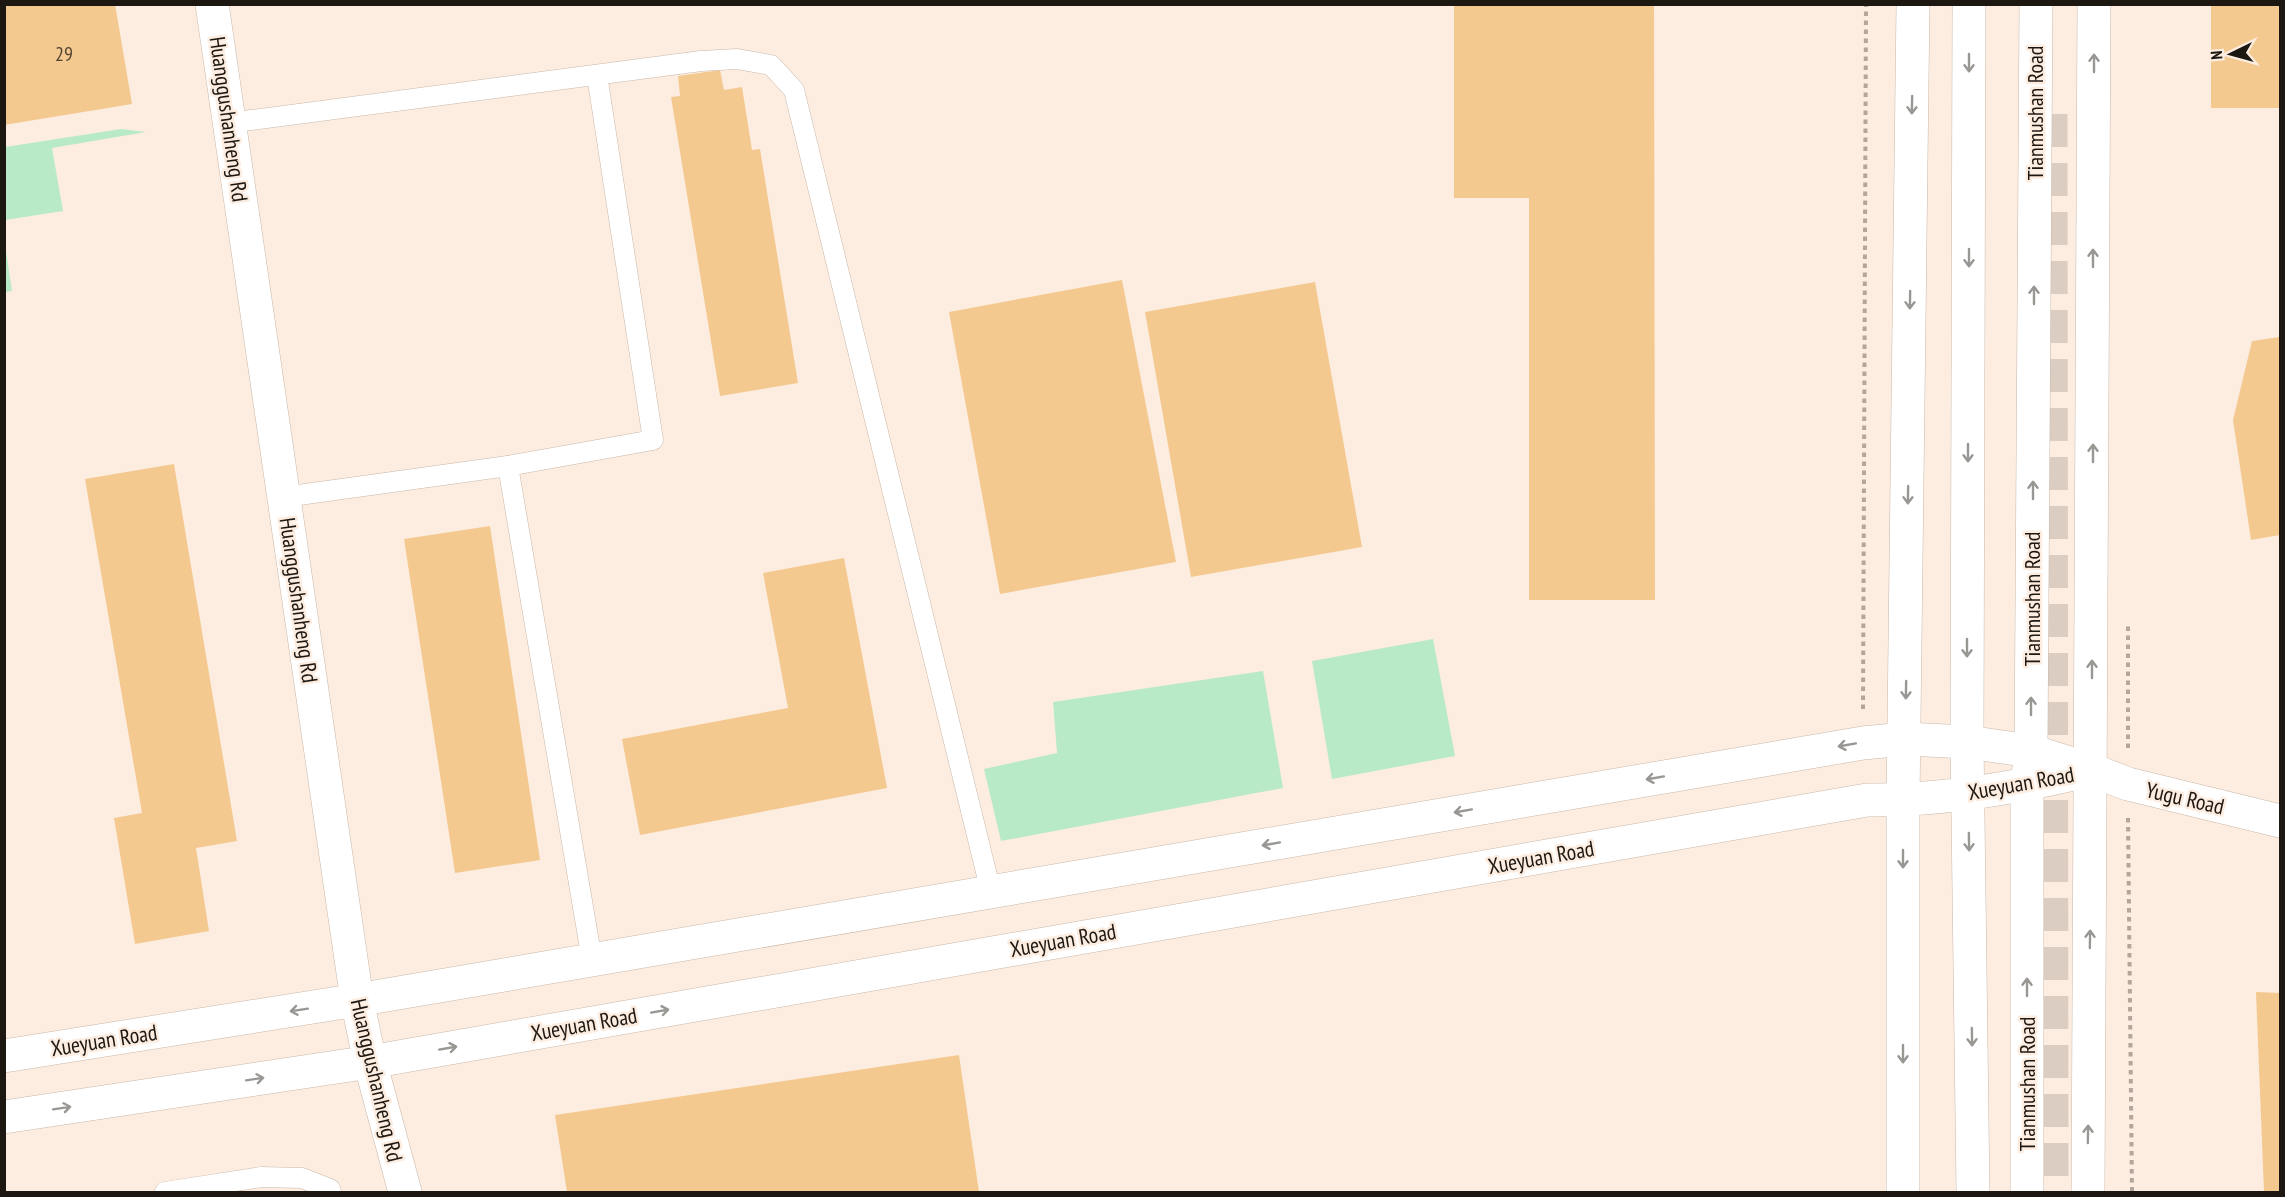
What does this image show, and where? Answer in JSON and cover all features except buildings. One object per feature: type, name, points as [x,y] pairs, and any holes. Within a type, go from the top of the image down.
[{"type":"main road","name":"Huanggushanheng Rd","points":[[212,4],[357,1000],[370,1062],[405,1192]]},
{"type":"main road","points":[[1903,1192],[1903,801],[1913,4]]},
{"type":"main road","points":[[1969,4],[1967,742],[1973,1192]]},
{"type":"main road","name":"Tianmushan Road","points":[[2027,1192],[2027,785],[2031,751],[2036,4]]},
{"type":"main road","points":[[2088,1192],[2094,4]]},
{"type":"main road","name":"Xueyuan Road","points":[[4,1056],[357,1000],[1863,742],[1905,739],[1967,742],[2031,751],[2091,770]]},
{"type":"main road","name":"Xueyuan Road","points":[[4,1117],[370,1062],[1867,800],[1903,801],[1969,793],[2027,785],[2091,770]]},
{"type":"main road","name":"Yugu Road","points":[[2091,770],[2128,784],[2280,821]]},
{"type":"lane","points":[[230,123],[701,61],[737,59],[771,65],[794,90],[991,892]]},
{"type":"lane","points":[[284,497],[508,465],[653,440],[597,75]]},
{"type":"lane","points":[[508,465],[592,960]]},
{"type":"lane","points":[[165,1192],[261,1177],[302,1178],[330,1189],[331,1192]]},
{"type":"path","points":[[1863,742],[1866,4]]},
{"type":"path","points":[[2128,616],[2132,1192]]},
{"type":"green space","points":[[121,129],[146,132],[52,148],[63,211],[5,220],[5,147]]},
{"type":"green space","points":[[5,244],[12,291],[4,292]]},
{"type":"green space","points":[[1433,639],[1455,756],[1332,779],[1312,661]]},
{"type":"green space","points":[[1263,671],[1283,788],[1001,841],[984,769],[1057,753],[1053,702]]},
{"type":"tunnel","points":[[2051,114],[2052,1192]]}]
